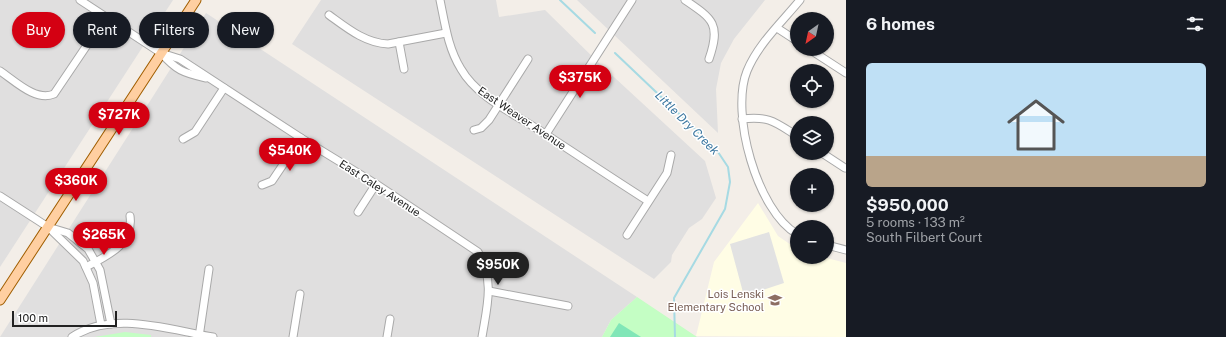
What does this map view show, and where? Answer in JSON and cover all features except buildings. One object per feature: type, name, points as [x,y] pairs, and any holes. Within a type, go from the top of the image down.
[{"type":"main road","points":[[0,300],[196,0]]},
{"type":"street","name":"East Caley Avenue","points":[[80,0],[98,12]]},
{"type":"street","name":"East Weaver Avenue","points":[[440,0],[446,33],[453,54],[466,77],[482,92],[499,104],[648,201]]},
{"type":"street","points":[[546,134],[632,0]]},
{"type":"street","points":[[685,0],[701,11],[713,25],[715,40],[709,59]]},
{"type":"street","points":[[790,229],[776,216],[755,178],[742,119],[741,95],[747,70],[755,56],[800,0]]},
{"type":"street","points":[[328,16],[368,41],[379,44],[399,42],[446,33]]},
{"type":"street","points":[[777,28],[790,36]]},
{"type":"street","name":"East Caley Avenue","points":[[131,33],[161,53],[180,59],[301,138],[376,184],[478,252],[485,264],[488,276],[488,291],[482,337]]},
{"type":"street","points":[[399,42],[404,69]]},
{"type":"street","points":[[0,71],[39,96],[48,96],[54,94],[85,48]]},
{"type":"street","points":[[820,56],[846,73]]},
{"type":"street","points":[[474,130],[484,125],[528,59]]},
{"type":"street","points":[[183,139],[195,132],[224,88]]},
{"type":"street","points":[[742,119],[769,119],[790,132]]},
{"type":"street","points":[[262,185],[272,181],[301,138]]},
{"type":"street","points":[[627,234],[667,173],[671,155]]},
{"type":"street","points":[[833,160],[845,168]]},
{"type":"street","points":[[358,212],[376,184]]},
{"type":"street","points":[[0,196],[48,226],[75,237],[88,249],[96,261],[103,280],[111,324]]},
{"type":"street","points":[[86,267],[110,255],[121,244],[130,228],[130,216]]},
{"type":"street","points":[[48,226],[79,256],[86,267],[93,283],[101,325]]},
{"type":"street","points":[[834,247],[846,250]]},
{"type":"street","points":[[199,336],[209,269]]},
{"type":"street","points":[[488,291],[568,306]]},
{"type":"street","points":[[293,337],[300,294]]},
{"type":"street","points":[[387,337],[390,319]]},
{"type":"street","points":[[72,337],[101,325],[111,324],[139,324],[199,336],[213,337]]},
{"type":"shaded area","points":[[0,0],[173,0],[165,12],[139,12],[139,48],[142,48],[0,267]]},
{"type":"shaded area","points":[[321,0],[496,0],[499,17],[545,10],[602,66],[705,161],[716,198],[702,219],[689,228],[672,255],[671,262],[654,279],[292,44]]},
{"type":"shaded area","points":[[577,0],[765,0],[734,39],[721,63],[716,89],[718,133]]},
{"type":"shaded area","points":[[209,15],[217,20],[217,48],[259,48],[637,297],[611,320],[602,337],[0,337],[184,48],[209,48]]},
{"type":"shaded area","name":"Lois Lenski Elementary School","points":[[758,203],[778,236],[790,244],[790,264],[834,264],[834,260],[846,263],[846,337],[696,336],[714,262]]},
{"type":"shaded area","points":[[769,232],[784,283],[744,296],[730,244]]},
{"type":"green space","points":[[637,297],[697,337],[602,337],[611,320]]},
{"type":"green space","points":[[619,323],[641,337],[610,337]]},
{"type":"green space","points":[[125,332],[151,335],[151,337],[95,337]]},
{"type":"waterway","name":"Little Dry Creek","points":[[560,0],[595,33]]},
{"type":"waterway","name":"Little Dry Creek","points":[[615,53],[716,149],[728,167],[730,182],[725,209],[674,298],[675,337]]},
{"type":"place","name":"Lois Lenski Elementary School","points":[[775,300]]}]
